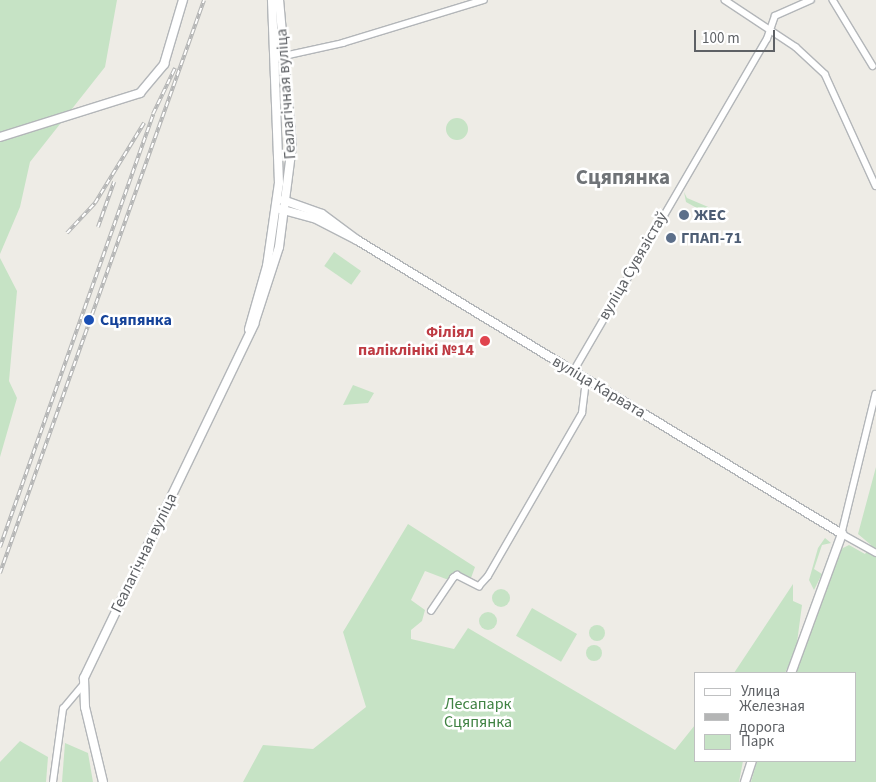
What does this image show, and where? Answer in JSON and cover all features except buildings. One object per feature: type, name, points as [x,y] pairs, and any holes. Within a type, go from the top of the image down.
[{"type":"street","points":[[0,136],[132,97],[152,82],[164,64],[183,0]]},
{"type":"street","name":"Геалагічная вуліца","points":[[249,332],[278,199],[281,150],[272,0]]},
{"type":"street","name":"Геалагічная вуліца","points":[[83,685],[268,289],[286,210],[292,145],[286,57],[279,0]]},
{"type":"street","points":[[275,58],[286,57],[484,0]]},
{"type":"street","points":[[725,0],[769,30],[825,74],[876,186]]},
{"type":"street","name":"вуліца Сувязістаў","points":[[573,372],[778,13],[811,0]]},
{"type":"street","points":[[833,0],[873,66]]},
{"type":"street","name":"вуліца Карвата","points":[[278,199],[322,214],[357,240]]},
{"type":"street","name":"вуліца Карвата","points":[[276,208],[314,218],[357,240],[586,380],[876,553]]},
{"type":"street","points":[[431,610],[452,578],[457,575],[479,586],[488,576],[582,413],[586,380]]},
{"type":"street","points":[[791,672],[842,534],[876,394]]},
{"type":"street","points":[[54,782],[63,709],[83,685]]},
{"type":"street","points":[[83,685],[103,782]]},
{"type":"street","points":[[745,782],[752,762]]},
{"type":"green space","points":[[0,0],[117,0],[105,67],[30,162],[20,207],[0,254]]},
{"type":"green space","points":[[457,118],[465,121],[468,129],[465,137],[457,140],[449,137],[446,129],[449,121]]},
{"type":"green space","points":[[684,192],[687,198],[713,209],[713,217],[686,202]]},
{"type":"green space","points":[[334,252],[361,271],[351,285],[324,266]]},
{"type":"green space","points":[[0,258],[17,291],[9,381],[17,398],[0,457]]},
{"type":"green space","points":[[353,385],[374,393],[368,403],[343,405]]},
{"type":"green space","points":[[876,467],[876,782],[751,782],[757,762],[856,762],[856,672],[795,672],[841,549],[849,545],[865,554],[871,545],[858,534]]},
{"type":"green space","name":"Лесапарк Сцяпянка","points":[[408,524],[475,567],[471,578],[446,579],[425,571],[411,600],[425,610],[422,621],[411,630],[411,639],[454,649],[468,628],[675,750],[694,726],[694,762],[743,762],[739,782],[243,782],[263,745],[313,749],[366,707],[343,632]]},
{"type":"green space","points":[[825,538],[831,543],[822,545],[814,569],[822,574],[814,590],[809,580],[818,548]]},
{"type":"green space","points":[[793,584],[793,601],[802,605],[796,650],[785,672],[735,672]]},
{"type":"green space","points":[[497,589],[505,589],[510,594],[508,605],[497,607],[492,602],[492,594]]},
{"type":"green space","points":[[532,608],[577,634],[561,662],[516,636]]},
{"type":"green space","points":[[488,612],[494,615],[497,621],[494,627],[488,630],[482,627],[479,621],[482,615]]},
{"type":"green space","points":[[597,625],[605,633],[597,641],[589,633]]},
{"type":"green space","points":[[594,645],[600,647],[602,653],[600,659],[594,661],[588,659],[586,653],[588,647]]},
{"type":"green space","points":[[20,741],[48,757],[46,782],[0,782],[0,762]]},
{"type":"green space","points":[[65,743],[88,753],[93,782],[62,782]]},
{"type":"railway","points":[[0,573],[204,0]]},
{"type":"railway","points":[[0,547],[153,114],[175,68]]},
{"type":"railway","points":[[67,233],[95,203],[144,123]]},
{"type":"railway","points":[[98,227],[114,182]]},
{"type":"place","name":"ЖЕС","points":[[684,215]]},
{"type":"place","name":"ГПАП-71","points":[[671,238]]},
{"type":"place","name":"Сцяпянка","points":[[89,320]]},
{"type":"place","name":"Філіял паліклінікі №14","points":[[485,341]]},
{"type":"district","name":"Сцяпянка","points":[[623,177]]}]
